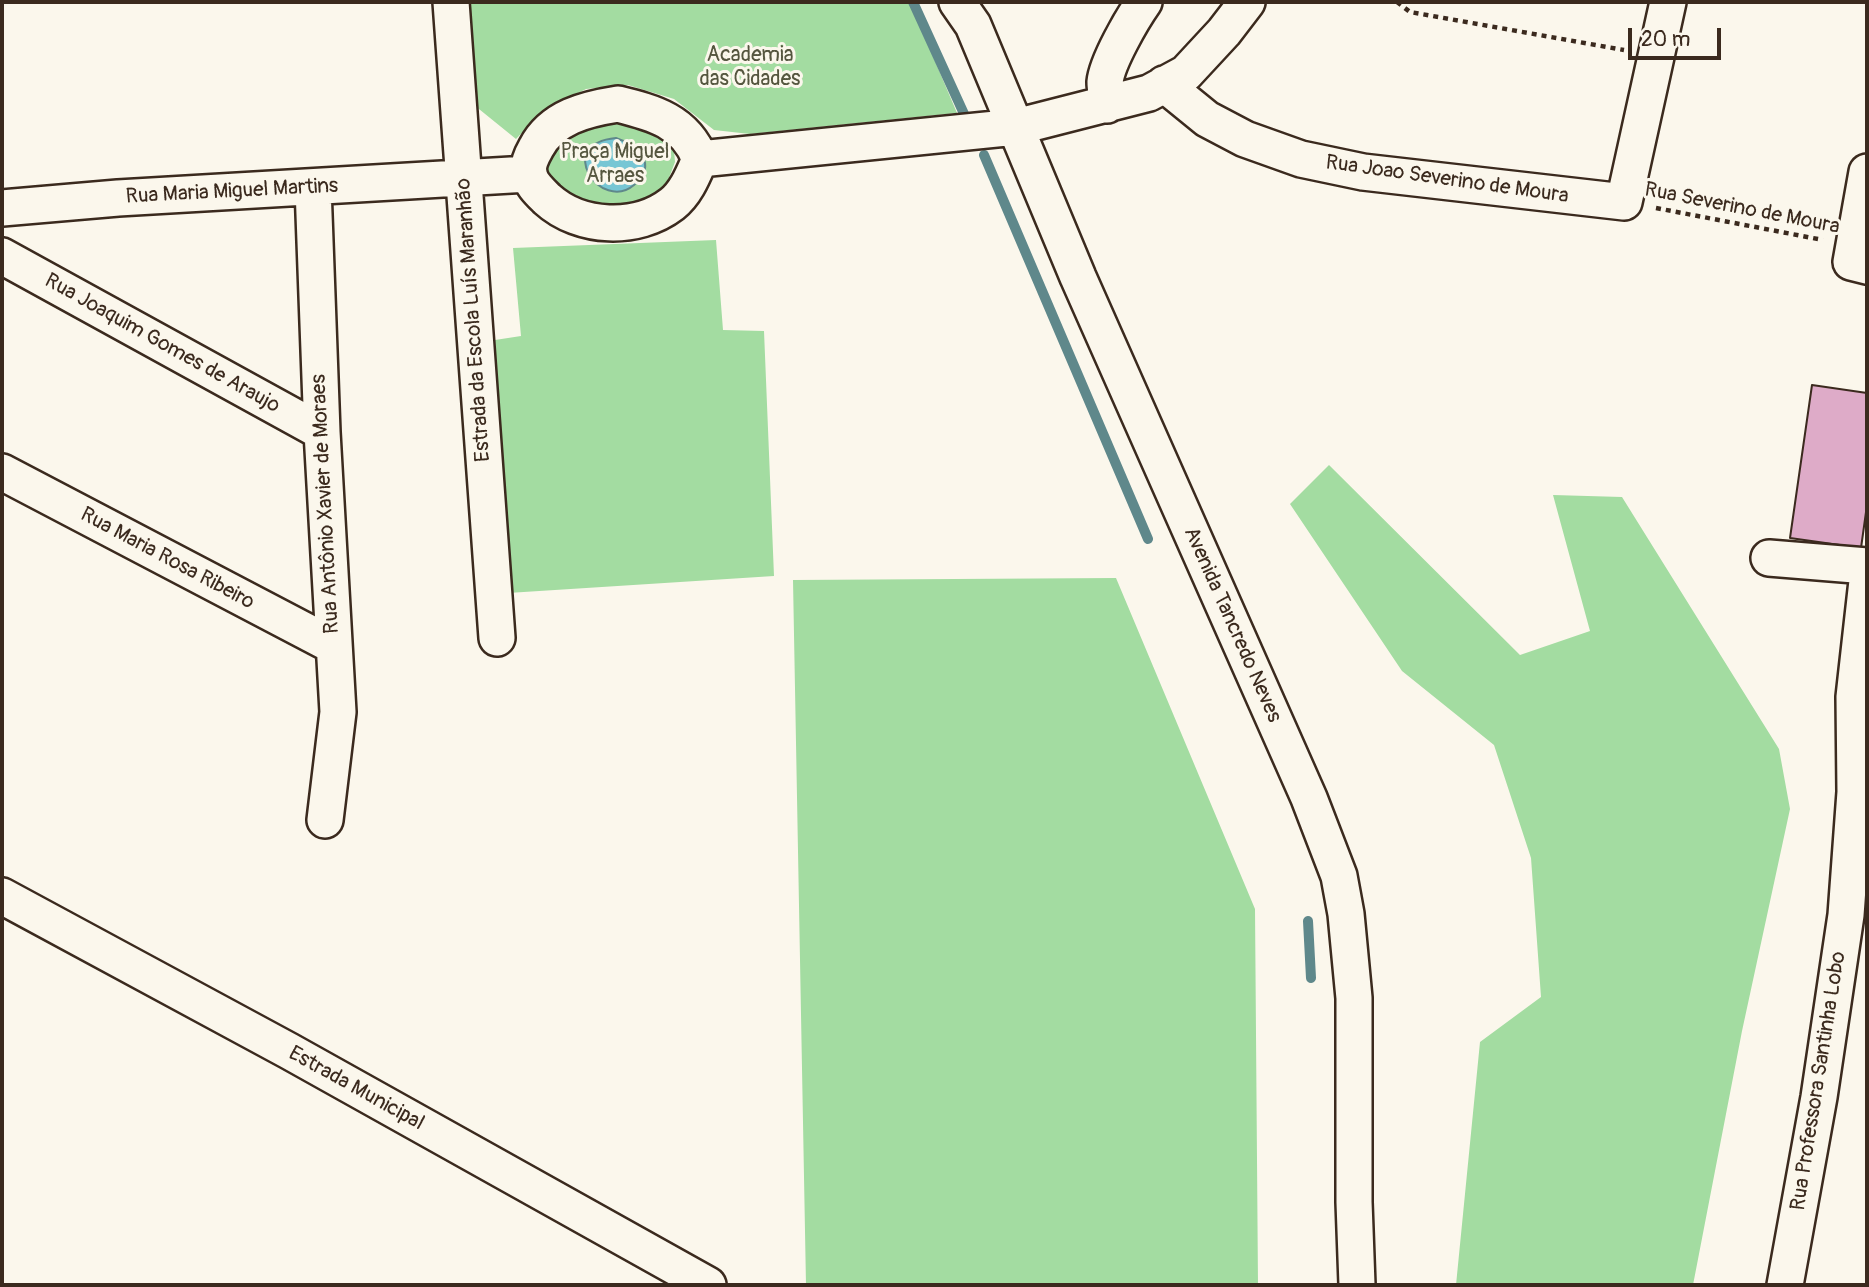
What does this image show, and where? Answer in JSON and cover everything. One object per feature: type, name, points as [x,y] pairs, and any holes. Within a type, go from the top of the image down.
[{"type":"street","name":"Estrada da Escola Luís Maranhão","points":[[451,2],[497,638]]},
{"type":"street","name":"Avenida Tancredo Neves","points":[[957,2],[974,25],[1078,278],[1308,798],[1339,876],[1346,914],[1354,998],[1354,1202],[1357,1285]]},
{"type":"street","points":[[1107,104],[1105,80],[1132,19],[1144,2]]},
{"type":"street","points":[[700,159],[1016,127],[1150,93],[1186,73],[1224,32],[1247,2]]},
{"type":"street","points":[[1624,202],[1668,2]]},
{"type":"street","name":"Rua Joao Severino de Moura","points":[[1164,84],[1207,119],[1245,139],[1301,159],[1363,172],[1624,202]]},
{"type":"street","points":[[618,104],[655,114],[677,127],[694,144],[700,159],[691,181],[674,202],[643,219],[623,223],[605,223],[575,215],[553,204],[538,190],[528,174],[531,157],[542,135],[570,116],[592,108],[618,104]]},
{"type":"street","name":"Rua Maria Miguel Martins","points":[[2,208],[118,198],[528,174]]},
{"type":"street","points":[[1858,258],[1867,175]]},
{"type":"street","name":"Rua Antônio Xavier de Moraes","points":[[313,187],[332,645],[338,712],[325,820]]},
{"type":"street","name":"Rua Joaquim Gomes de Araujo","points":[[2,256],[322,432]]},
{"type":"street","name":"Rua Maria Rosa Ribeiro","points":[[2,472],[332,645]]},
{"type":"street","points":[[1769,558],[1867,566]]},
{"type":"street","name":"Rua Professora Santinha Lobo","points":[[1785,1285],[1819,1097],[1846,915],[1858,883],[1854,697],[1867,581]]},
{"type":"street","name":"Estrada Municipal","points":[[2,896],[289,1051],[708,1285]]},
{"type":"path","points":[[1397,2],[1410,12],[1656,56]]},
{"type":"path","name":"Rua Severino de Moura","points":[[1624,202],[1858,258]]},
{"type":"green space","name":"Academia das Cidades","points":[[469,2],[910,2],[957,113],[750,134],[714,130],[674,99],[628,85],[586,89],[543,111],[516,139],[474,105]]},
{"type":"green space","name":"Praça Miguel Arraes","points":[[621,120],[653,129],[674,150],[675,162],[667,183],[651,200],[630,207],[581,205],[544,176],[546,160],[558,140],[581,124]]},
{"type":"green space","points":[[716,240],[723,330],[764,331],[774,576],[508,593],[495,340],[521,336],[513,248]]},
{"type":"green space","points":[[1329,465],[1520,655],[1590,631],[1553,495],[1622,497],[1779,749],[1790,809],[1742,1031],[1693,1285],[1456,1285],[1480,1042],[1541,997],[1531,858],[1494,745],[1402,671],[1290,504]]},
{"type":"green space","points":[[1116,578],[1255,909],[1258,1285],[806,1285],[793,580]]},
{"type":"water","points":[[616,138],[638,150],[645,162],[641,177],[634,185],[621,191],[608,190],[597,184],[585,163],[588,152],[597,143]]},
{"type":"building","points":[[1812,385],[1867,393],[1867,505],[1861,548],[1790,538]]},
{"type":"waterway","points":[[913,2],[965,116]]},
{"type":"waterway","points":[[984,155],[1148,539]]},
{"type":"waterway","points":[[1308,921],[1311,978]]}]
